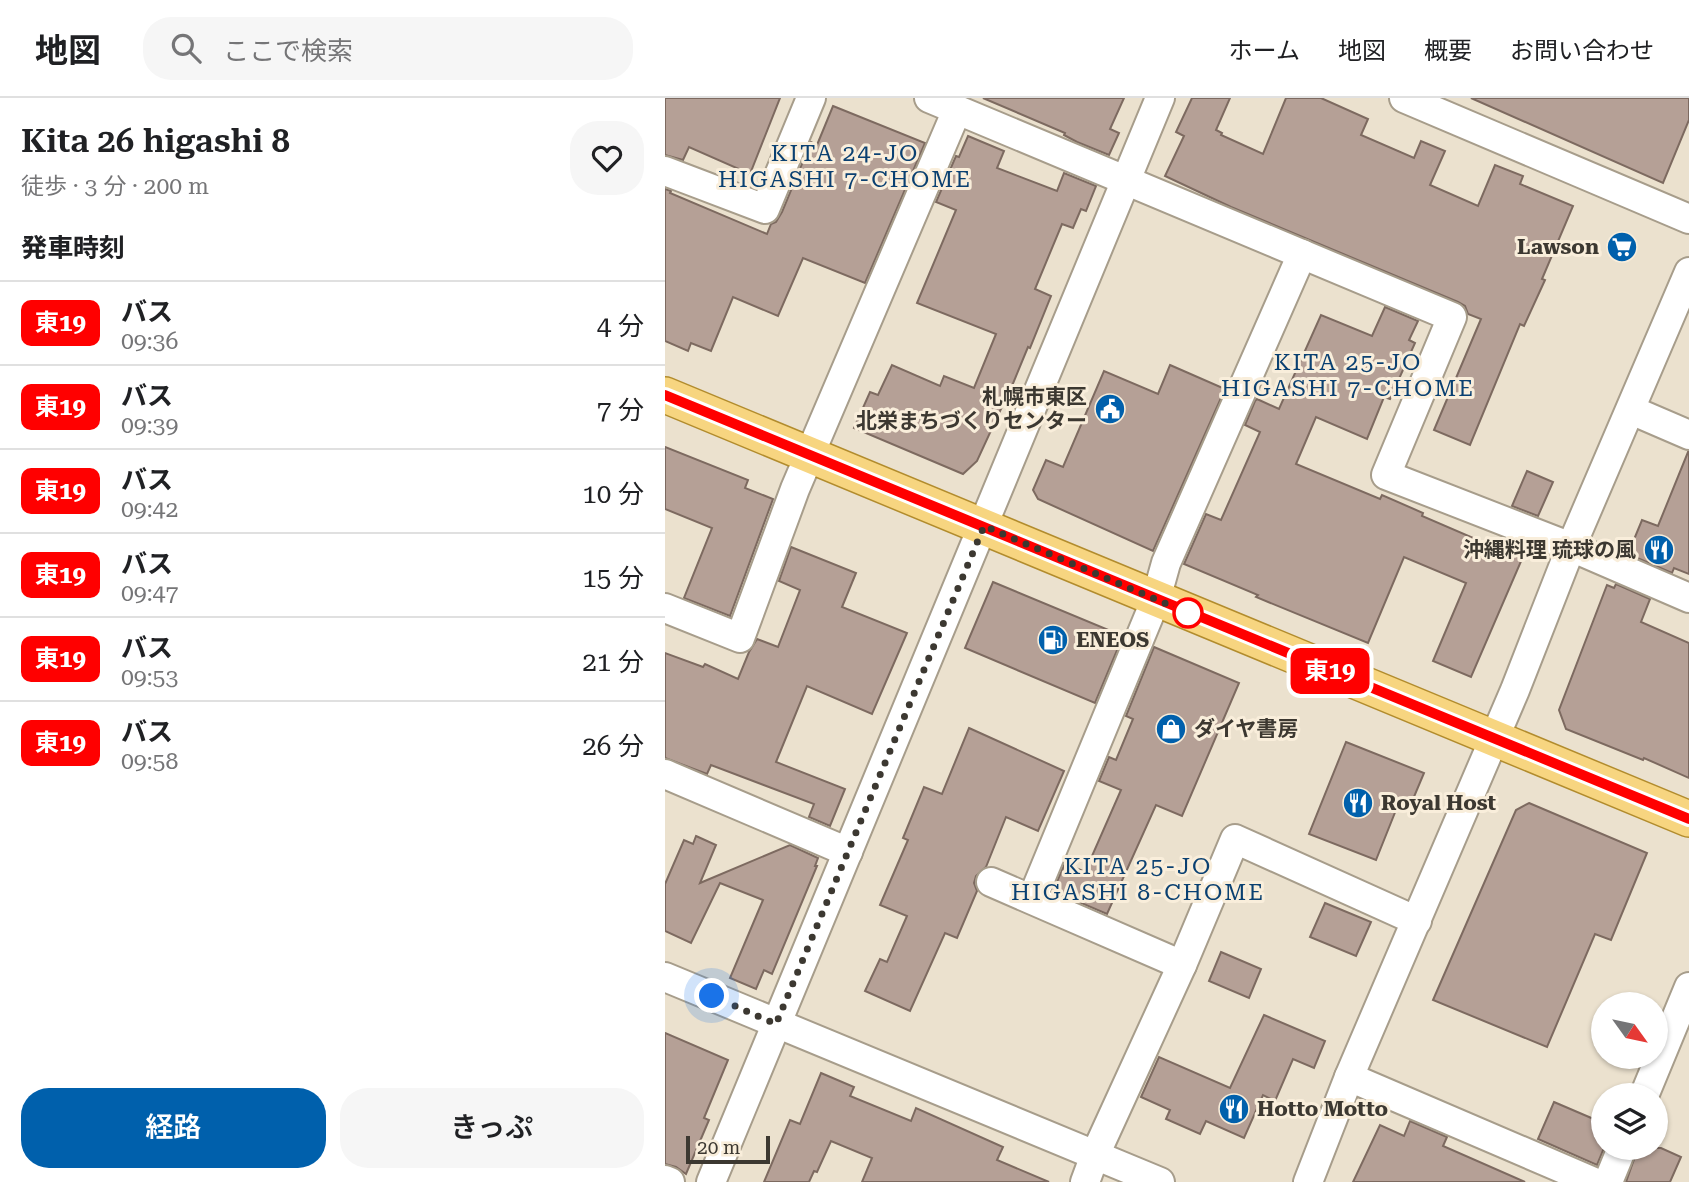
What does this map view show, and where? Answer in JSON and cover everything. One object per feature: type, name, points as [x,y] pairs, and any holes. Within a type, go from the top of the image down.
[{"type":"main road","points":[[665,395],[1689,819]]},
{"type":"street","points":[[665,171],[765,209],[810,98]]},
{"type":"street","points":[[929,98],[1452,317],[1386,475],[1571,547],[1689,598]]},
{"type":"street","points":[[711,1182],[1160,98]]},
{"type":"street","points":[[1403,98],[1689,219]]},
{"type":"street","points":[[665,608],[740,638],[811,454],[957,110]]},
{"type":"street","points":[[1031,899],[1156,599],[1166,563],[1302,254]]},
{"type":"street","points":[[1308,1182],[1349,1077],[1495,738],[1571,547],[1689,272]]},
{"type":"street","points":[[1631,410],[1689,435]]},
{"type":"street","points":[[665,774],[848,852]]},
{"type":"street","points":[[1085,1182],[1235,839],[1417,921]]},
{"type":"street","points":[[991,882],[1182,965]]},
{"type":"street","points":[[665,977],[1160,1182]]},
{"type":"street","points":[[1649,1083],[1689,987]]},
{"type":"street","points":[[1349,1077],[1594,1182]]},
{"type":"street","points":[[1608,1182],[1617,1160]]},
{"type":"building","points":[[665,98],[780,98],[750,174],[689,147],[683,160],[665,155]]},
{"type":"building","points":[[983,98],[1124,98],[1110,129],[1119,133],[1109,155]]},
{"type":"building","points":[[1192,98],[1230,98],[1216,130],[1222,133],[1221,135],[1263,154],[1286,98],[1321,98],[1368,119],[1361,135],[1414,158],[1421,141],[1445,151],[1430,185],[1478,206],[1495,165],[1523,176],[1520,184],[1573,206],[1542,279],[1545,280],[1524,326],[1520,324],[1470,445],[1434,430],[1481,319],[1468,314],[1465,306],[1458,302],[1231,207],[1165,176],[1184,136],[1176,132]]},
{"type":"building","points":[[1471,98],[1689,98],[1689,120],[1663,183]]},
{"type":"building","points":[[833,106],[925,143],[865,283],[803,258],[778,316],[733,297],[711,351],[691,343],[688,351],[665,341],[665,189],[767,234],[771,224],[776,222],[782,212],[811,142],[817,145]]},
{"type":"building","points":[[968,136],[1004,151],[997,168],[1057,191],[1064,173],[1096,186],[1086,211],[1081,209],[1073,228],[1062,224],[1035,289],[1051,296],[1030,348],[1028,347],[977,461],[963,474],[854,428],[870,392],[878,395],[892,365],[940,386],[944,376],[974,388],[996,334],[917,303],[956,210],[936,202]]},
{"type":"building","points":[[1385,307],[1418,321],[1409,340],[1415,343],[1390,399],[1384,397],[1367,439],[1316,417],[1296,464],[1380,499],[1382,495],[1423,513],[1422,516],[1522,559],[1471,677],[1433,661],[1466,583],[1404,557],[1368,643],[1184,564],[1206,514],[1221,520],[1260,432],[1245,425],[1255,401],[1257,399],[1279,409],[1321,315],[1372,336]]},
{"type":"building","points":[[1170,365],[1225,389],[1153,551],[1038,499],[1033,490],[1046,460],[1063,467],[1104,371],[1158,394]]},
{"type":"building","points":[[665,447],[748,480],[745,488],[773,499],[730,616],[684,598],[712,528],[665,509]]},
{"type":"building","points":[[1688,452],[1689,574],[1674,568],[1672,573],[1628,554],[1642,520],[1658,526]]},
{"type":"building","points":[[1527,471],[1553,482],[1538,516],[1512,506]]},
{"type":"building","points":[[791,547],[856,573],[842,607],[907,633],[872,714],[807,686],[776,762],[845,789],[830,826],[809,817],[814,804],[711,765],[707,774],[665,758],[665,653],[703,667],[705,664],[738,679],[757,639],[778,647],[800,590],[779,581]]},
{"type":"building","points":[[993,582],[1123,636],[1095,703],[965,648]]},
{"type":"building","points":[[1616,584],[1650,599],[1641,622],[1689,643],[1689,778],[1566,729],[1559,710],[1607,585],[1614,588]]},
{"type":"building","points":[[1154,647],[1239,683],[1182,816],[1156,805],[1107,914],[1053,891],[1065,863],[1085,872],[1121,790],[1099,781],[1109,757],[1116,760],[1133,719],[1126,716]]},
{"type":"building","points":[[969,728],[1064,771],[1038,831],[1006,817],[986,867],[976,876],[974,883],[977,891],[957,938],[945,933],[910,1011],[865,991],[880,959],[887,962],[907,916],[880,905],[908,840],[903,838],[924,787],[942,794]]},
{"type":"building","points":[[1346,742],[1424,773],[1411,804],[1400,800],[1376,860],[1309,834]]},
{"type":"building","points":[[1529,803],[1647,853],[1611,940],[1595,934],[1547,1047],[1433,1000],[1516,810]]},
{"type":"building","points":[[696,836],[716,845],[700,883],[790,845],[818,858],[772,974],[764,970],[756,989],[730,978],[763,900],[720,883],[691,943],[665,931],[665,884],[684,840],[693,844]]},
{"type":"building","points":[[1325,903],[1371,922],[1356,956],[1310,937]]},
{"type":"building","points":[[1221,952],[1261,969],[1249,998],[1209,981]]},
{"type":"building","points":[[1264,1015],[1325,1041],[1314,1068],[1293,1059],[1275,1101],[1263,1095],[1244,1138],[1206,1121],[1200,1134],[1166,1119],[1170,1110],[1141,1097],[1159,1057],[1230,1088]]},
{"type":"building","points":[[665,1033],[728,1060],[704,1118],[709,1120],[686,1174],[665,1164]]},
{"type":"building","points":[[821,1073],[854,1087],[850,1096],[911,1121],[916,1108],[1003,1147],[997,1160],[1049,1182],[862,1182],[872,1158],[831,1141],[817,1172],[814,1171],[809,1182],[764,1182],[790,1120],[800,1124]]},
{"type":"building","points":[[1554,1102],[1591,1118],[1591,1160],[1599,1160],[1597,1165],[1538,1139]]},
{"type":"building","points":[[1410,1121],[1447,1137],[1443,1146],[1525,1182],[1353,1182],[1380,1125],[1404,1136]]},
{"type":"building","points":[[1668,1151],[1681,1157],[1670,1182],[1626,1182],[1634,1160],[1668,1160]]},
{"type":"bus line","name":"東19","points":[[665,395],[1689,819]]},
{"type":"place","name":"Lawson","points":[[1622,247]]},
{"type":"place","name":"札幌市東区 北栄まちづくりセンター","points":[[1110,409]]},
{"type":"place","name":"沖縄料理 琉球の風","points":[[1659,550]]},
{"type":"place","name":"ENEOS","points":[[1053,640]]},
{"type":"place","name":"ダイヤ書房","points":[[1171,729]]},
{"type":"place","name":"Royal Host","points":[[1358,803]]},
{"type":"place","name":"Hotto Motto","points":[[1234,1109]]},
{"type":"district","name":"KITA 24-JO HIGASHI 7-CHOME","points":[[845,166]]},
{"type":"district","name":"KITA 25-JO HIGASHI 7-CHOME","points":[[1348,375]]},
{"type":"district","name":"KITA 25-JO HIGASHI 8-CHOME","points":[[1138,879]]},
{"type":"route","points":[[712,996],[776,1024],[984,526],[1188,613]]}]
